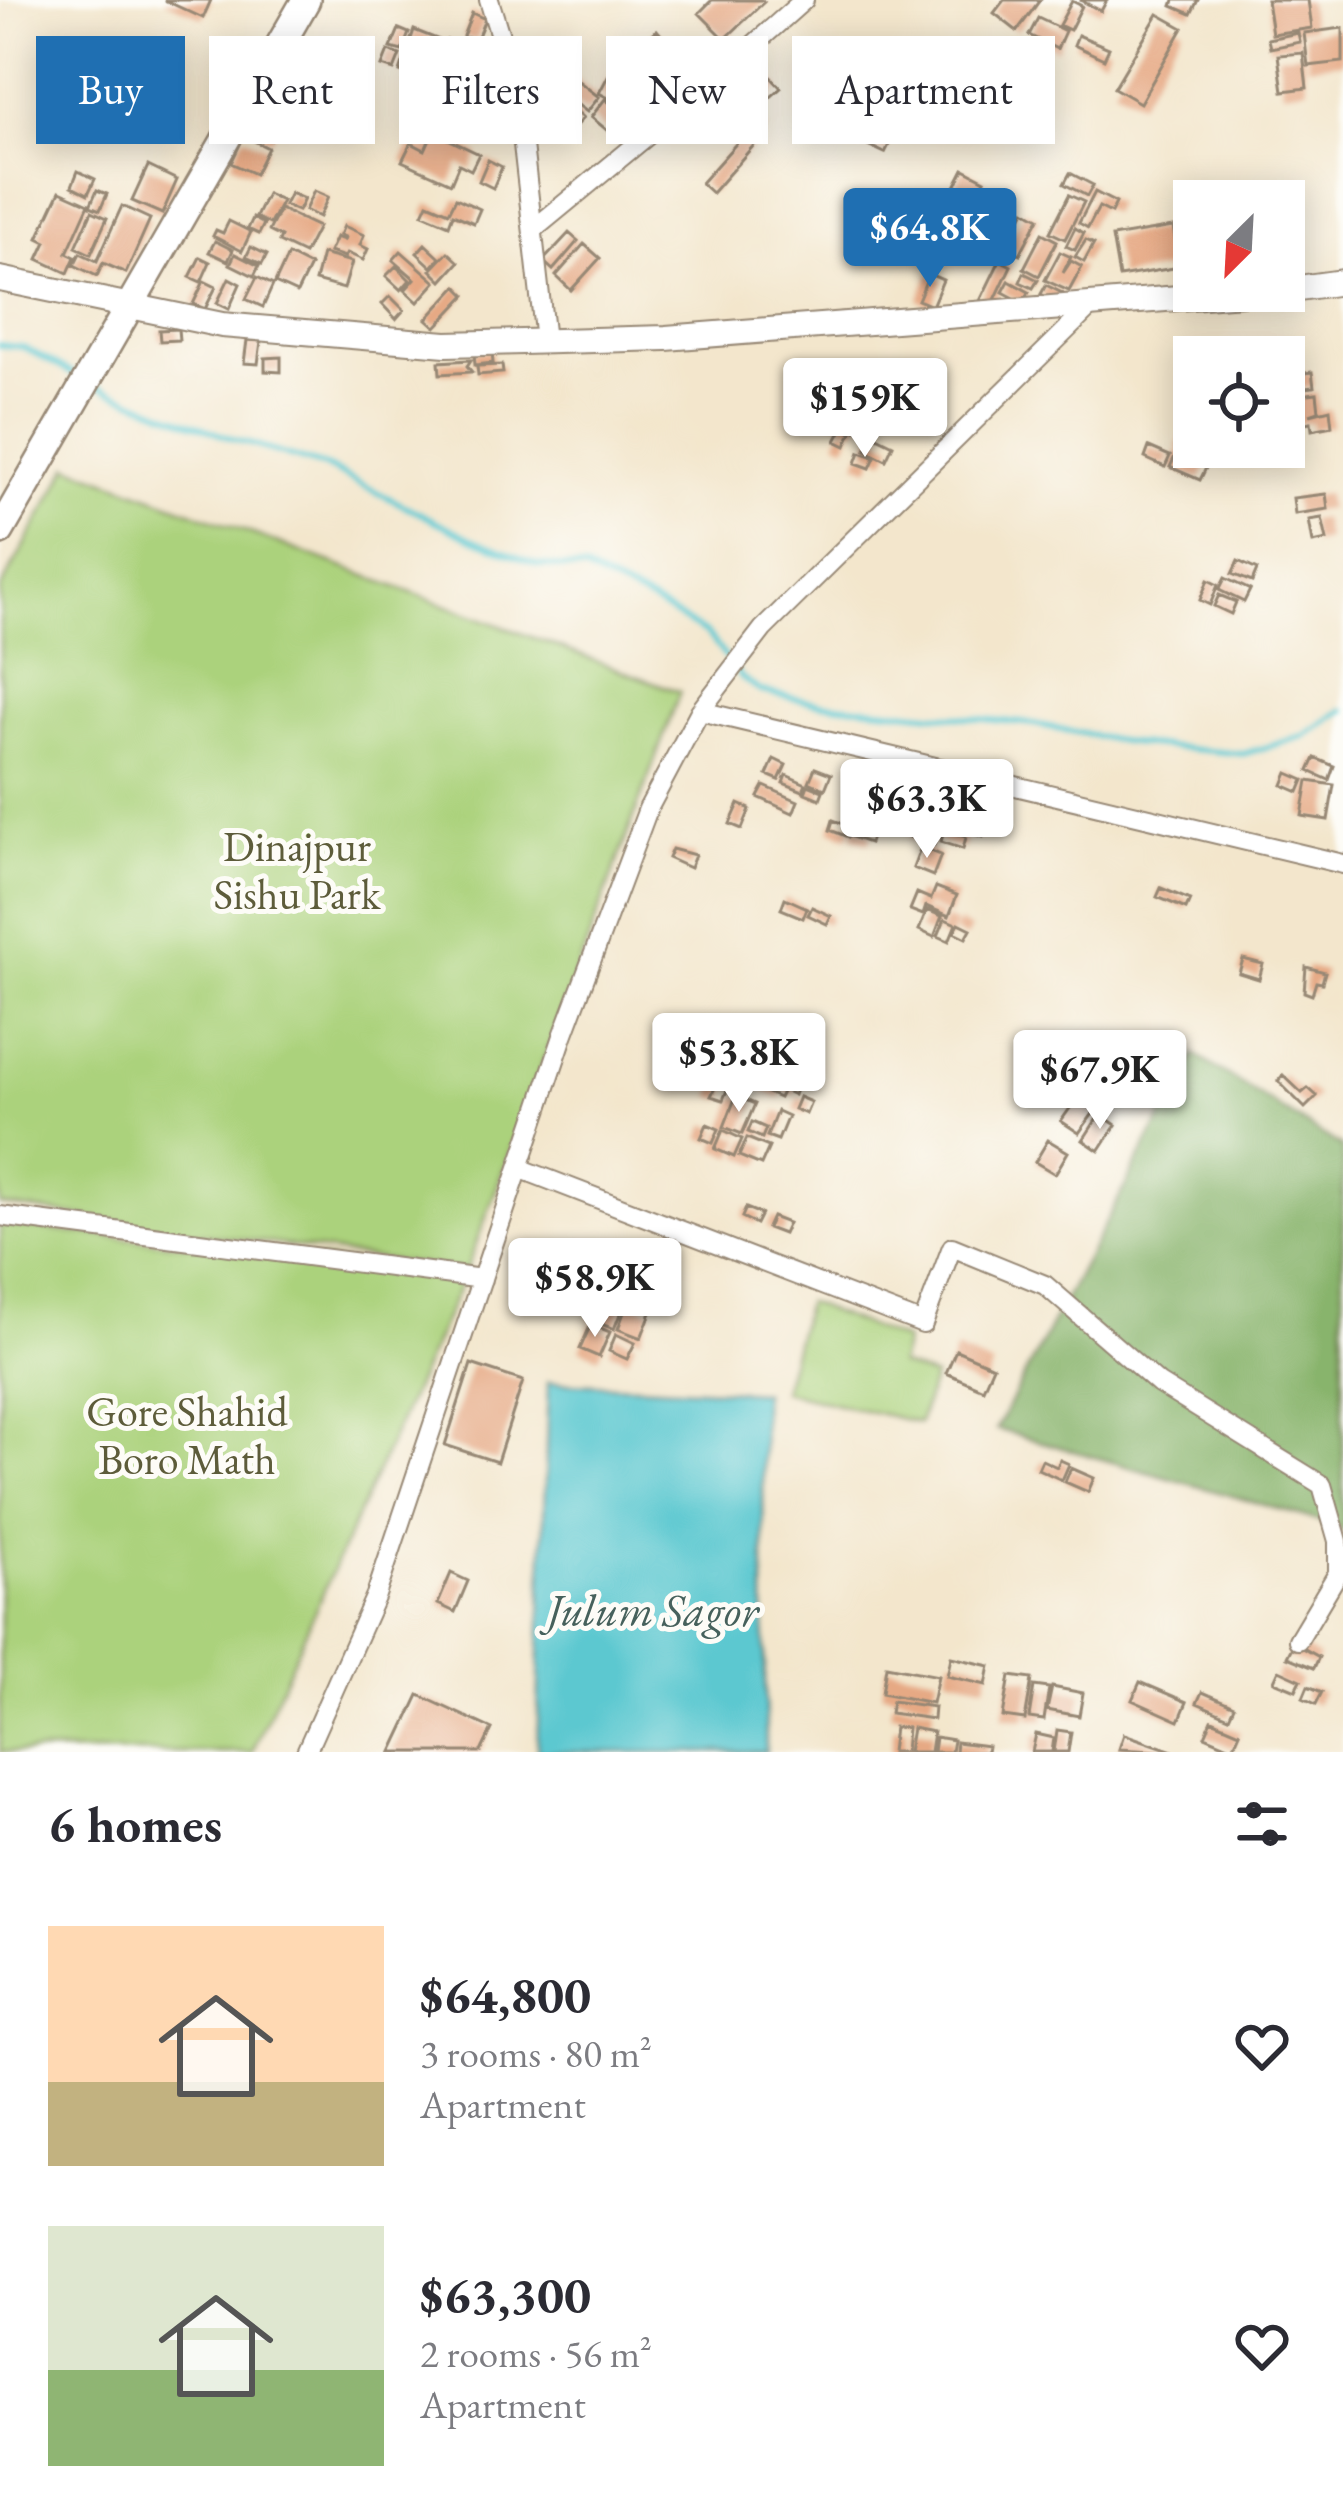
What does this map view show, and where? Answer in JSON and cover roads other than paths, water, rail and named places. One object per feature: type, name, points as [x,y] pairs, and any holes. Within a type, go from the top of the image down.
[{"type":"main road","points":[[0,531],[306,0]]},
{"type":"street","points":[[489,0],[517,91],[545,341]]},
{"type":"street","points":[[533,229],[804,0]]},
{"type":"street","points":[[0,279],[222,325],[446,344],[666,338],[1173,300]]},
{"type":"street","points":[[1305,287],[1343,282]]},
{"type":"street","points":[[306,1752],[376,1595],[519,1168],[648,809],[706,703],[763,629],[1090,307]]},
{"type":"street","points":[[706,703],[1343,864]]},
{"type":"street","points":[[519,1168],[922,1324],[952,1247],[1045,1285],[1160,1384],[1343,1501]]},
{"type":"street","points":[[0,1216],[482,1280]]},
{"type":"street","points":[[1298,1640],[1338,1574],[1338,1540],[1322,1486]]},
{"type":"water","name":"Julum Sagor","points":[[548,1382],[762,1392],[766,1752],[537,1752]]},
{"type":"waterway","points":[[0,345],[23,347],[79,377]]},
{"type":"waterway","points":[[96,386],[230,438],[326,467],[470,538],[538,565],[585,570],[707,634],[742,678],[760,691],[819,703],[1034,724],[1136,744],[1243,754],[1304,736],[1343,710]]},
{"type":"park label","name":"Dinajpur Sishu Park","points":[[297,870]]},
{"type":"park label","name":"Gore Shahid Boro Math","points":[[187,1435]]}]
